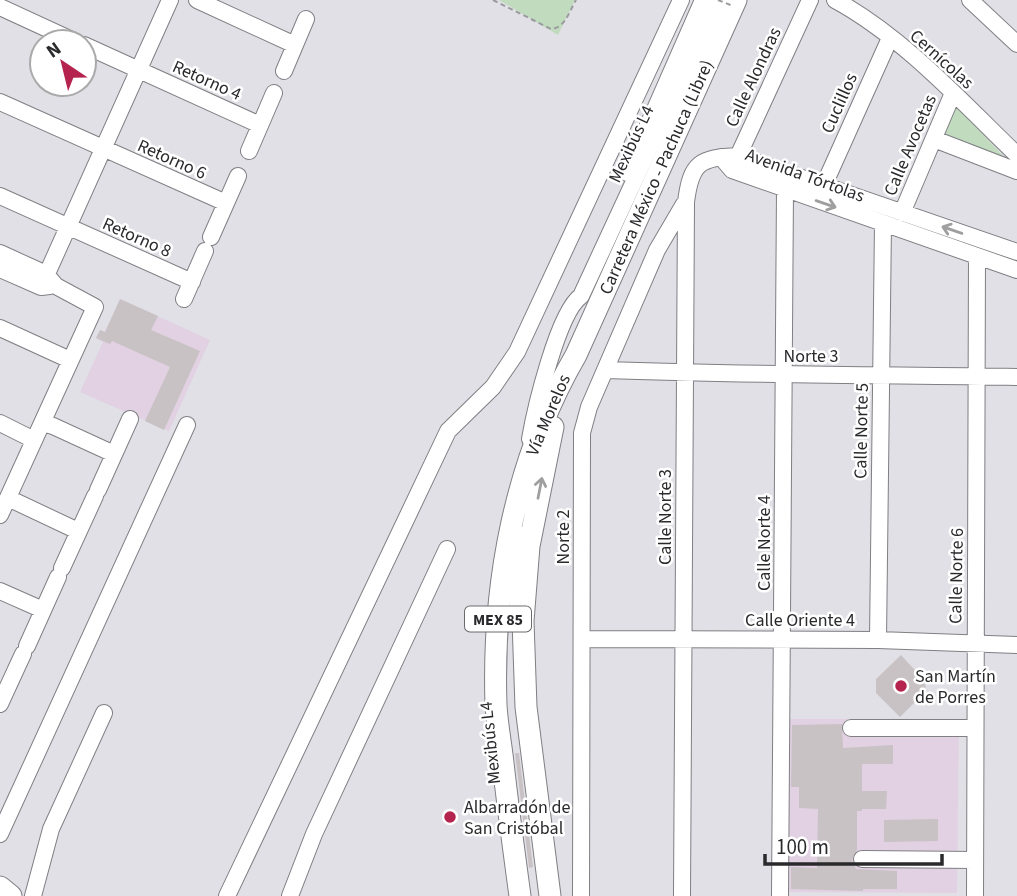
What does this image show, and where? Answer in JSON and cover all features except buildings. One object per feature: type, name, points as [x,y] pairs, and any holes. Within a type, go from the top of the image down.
[{"type":"main road","name":"Carretera México - Pachuca (Libre)","points":[[576,355],[726,2]]},
{"type":"main road","name":"Vía Morelos","points":[[520,896],[498,720],[498,615],[508,540],[525,471],[556,389],[576,355]]},
{"type":"main road","name":"Vía Morelos","points":[[550,896],[526,707],[523,621],[529,546],[549,439],[576,355]]},
{"type":"main road","points":[[0,887],[11,896]]},
{"type":"street","points":[[48,282],[67,227],[170,0]]},
{"type":"street","points":[[197,0],[295,45]]},
{"type":"street","points":[[227,896],[448,431],[493,387],[517,352],[681,0]]},
{"type":"street","name":"Mexibús L4","points":[[575,300],[573,293],[704,0]]},
{"type":"street","name":"Calle Alondras","points":[[735,163],[810,0]]},
{"type":"street","name":"Cernícolas","points":[[835,0],[868,19],[890,37],[1017,155]]},
{"type":"street","points":[[970,0],[1017,44]]},
{"type":"street","name":"Mexibús L4","points":[[528,896],[503,691],[505,626],[509,594],[514,587],[525,471],[537,400],[549,361],[575,300],[581,296],[726,2]]},
{"type":"street","points":[[0,7],[46,28]]},
{"type":"street","points":[[284,71],[306,19]]},
{"type":"street","name":"Cuclillos","points":[[824,185],[890,37]]},
{"type":"street","name":"Retorno 4","points":[[98,52],[260,125]]},
{"type":"street","points":[[249,151],[274,93]]},
{"type":"street","name":"Calle Avocetas","points":[[902,213],[953,93]]},
{"type":"street","name":"Retorno 6","points":[[0,103],[226,203]]},
{"type":"street","points":[[934,139],[1017,171]]},
{"type":"street","name":"Avenida Tórtolas","points":[[721,157],[785,190],[1017,270]]},
{"type":"street","name":"Calle Norte 3","points":[[682,896],[686,202],[692,172],[702,161],[721,157]]},
{"type":"street","name":"Avenida Tórtolas","points":[[735,163],[824,185],[1017,252]]},
{"type":"street","points":[[184,299],[238,176]]},
{"type":"street","name":"Calle Norte 4","points":[[780,896],[785,190]]},
{"type":"street","name":"Retorno 8","points":[[0,196],[192,282]]},
{"type":"street","name":"Norte 2","points":[[581,896],[582,433],[589,407],[657,250],[686,202]]},
{"type":"street","name":"Calle Norte 5","points":[[878,640],[883,223]]},
{"type":"street","points":[[0,253],[95,307],[0,515]]},
{"type":"street","name":"Calle Norte 6","points":[[975,896],[977,256]]},
{"type":"street","points":[[0,269],[48,282]]},
{"type":"street","points":[[0,328],[71,360]]},
{"type":"street","name":"Norte 3","points":[[606,370],[783,376],[881,374],[1017,377]]},
{"type":"street","points":[[2,694],[25,650],[130,418]]},
{"type":"street","points":[[0,423],[34,440]]},
{"type":"street","points":[[42,424],[53,426],[114,454]]},
{"type":"street","points":[[0,834],[187,425]]},
{"type":"street","points":[[8,498],[78,531]]},
{"type":"street","points":[[290,896],[314,834],[447,549]]},
{"type":"street","name":"Mexibús L4","points":[[514,587],[518,594],[518,704],[544,896]]},
{"type":"street","points":[[0,591],[43,610]]},
{"type":"street","name":"Calle Oriente 4","points":[[582,639],[878,640],[1017,645]]},
{"type":"street","points":[[33,896],[51,829],[104,713]]},
{"type":"street","points":[[851,729],[975,728]]},
{"type":"street","points":[[862,859],[975,860]]},
{"type":"path","points":[[493,0],[551,29],[562,25],[576,0]]},
{"type":"shaded area","points":[[120,299],[210,340],[169,431],[80,392],[103,342],[96,338],[100,330],[105,332]]},
{"type":"shaded area","points":[[787,719],[959,719],[957,893],[786,892]]},
{"type":"green space","points":[[499,0],[575,0],[558,35]]},
{"type":"green space","points":[[952,102],[1008,161],[939,136]]},
{"type":"place","name":"San Martín de Porres","points":[[901,686]]},
{"type":"place","name":"Albarradón de San Cristóbal","points":[[450,817]]}]
